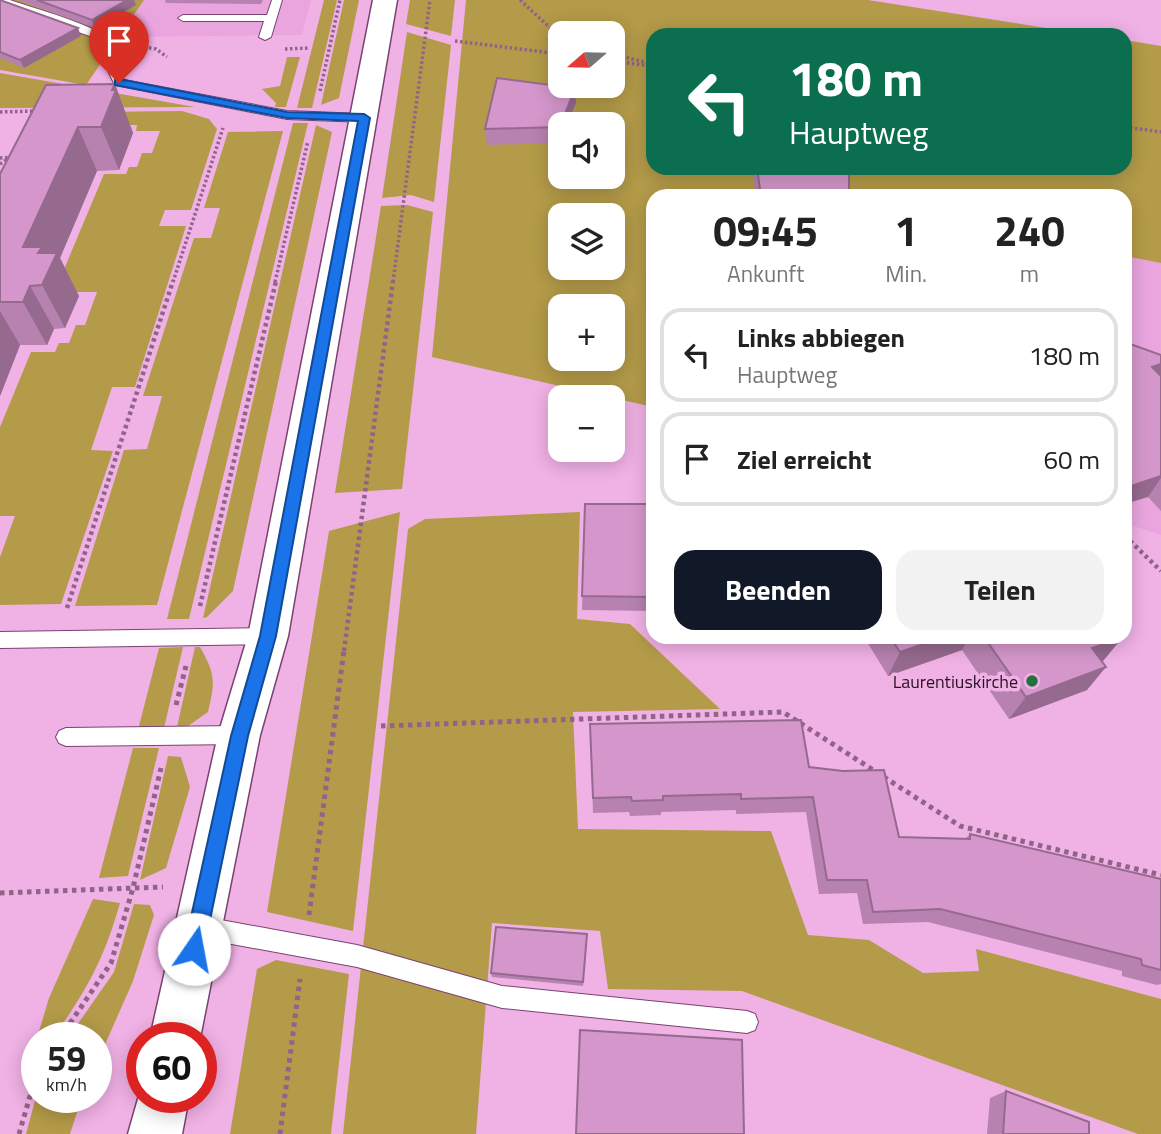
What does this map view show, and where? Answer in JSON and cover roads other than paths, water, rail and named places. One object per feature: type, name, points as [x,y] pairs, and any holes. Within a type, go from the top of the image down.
[{"type":"main road","points":[[179,1022],[239,736],[268,636],[385,0]]},
{"type":"main road","points":[[155,1134],[160,1113]]},
{"type":"lane","points":[[0,0],[102,37],[116,47],[121,55],[114,71],[119,83],[268,112],[364,118]]},
{"type":"lane","points":[[265,37],[276,0]]},
{"type":"lane","points":[[183,18],[271,18]]},
{"type":"lane","points":[[0,640],[268,636]]},
{"type":"lane","points":[[66,737],[239,736]]},
{"type":"lane","points":[[204,906],[304,946],[357,956],[502,997],[747,1022]]},
{"type":"place","name":"Laurentiuskirche","points":[[1032,681]]}]
